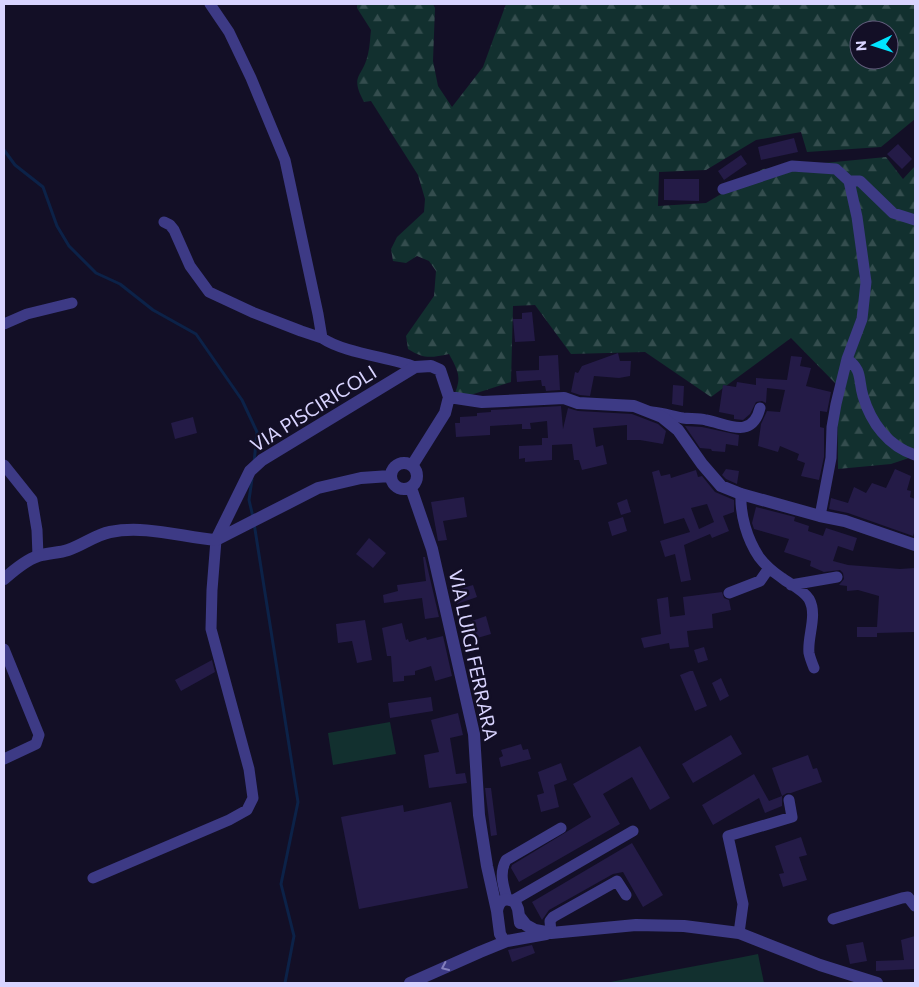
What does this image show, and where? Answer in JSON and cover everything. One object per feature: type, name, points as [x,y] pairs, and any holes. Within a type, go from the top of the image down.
[{"type":"street","points":[[210,4],[229,32],[285,160],[322,338]]},
{"type":"street","points":[[723,189],[792,166],[836,170],[849,181],[857,217],[866,282],[862,318],[847,359],[836,404],[832,427],[831,458],[820,516]]},
{"type":"street","points":[[849,181],[860,181],[894,213],[915,220]]},
{"type":"street","points":[[164,222],[174,230],[190,266],[209,292],[252,312],[340,346],[415,367],[431,366],[440,370],[448,397],[445,413],[413,464],[404,462],[391,469],[392,483],[399,488],[410,488]]},
{"type":"street","points":[[4,324],[27,314],[72,303]]},
{"type":"street","points":[[847,359],[856,365],[862,394],[870,415],[877,426],[893,444],[915,455]]},
{"type":"street","name":"VIA PISCIRICOLI","points":[[218,535],[250,471],[262,460],[415,367]]},
{"type":"street","points":[[448,397],[482,402],[564,398],[578,403],[634,406],[662,417],[678,430],[702,464],[721,486],[741,494],[820,516],[845,520],[915,545]]},
{"type":"street","points":[[649,412],[706,420],[735,428],[746,427],[752,423],[758,415],[760,408]]},
{"type":"street","name":"VIA LUIGI FERRARA","points":[[413,464],[417,479],[415,485],[410,488],[432,549],[474,734],[479,815],[509,903]]},
{"type":"street","points":[[4,465],[32,500],[37,530],[38,556]]},
{"type":"street","points":[[4,579],[38,556],[70,549],[97,536],[124,530],[218,535],[238,530],[318,488],[361,478],[390,476]]},
{"type":"street","points":[[741,494],[740,507],[749,537],[759,557],[769,568],[809,600],[812,613],[809,652],[814,668]]},
{"type":"street","points":[[820,516],[837,524],[915,551]]},
{"type":"street","points":[[93,878],[229,820],[247,810],[253,798],[249,769],[211,629],[212,590],[218,535]]},
{"type":"street","points":[[729,593],[760,581],[769,568]]},
{"type":"street","points":[[791,585],[837,577]]},
{"type":"street","points":[[4,649],[39,736],[36,744],[4,759]]},
{"type":"street","points":[[739,933],[743,904],[728,836],[792,816],[789,800]]},
{"type":"street","points":[[410,983],[512,939],[521,931],[509,903],[502,877],[502,867],[506,860],[561,828]]},
{"type":"street","points":[[480,952],[498,926],[509,903],[633,831]]},
{"type":"street","points":[[551,933],[550,921],[553,917],[617,881],[626,895]]},
{"type":"street","points":[[833,918],[908,897],[915,906]]},
{"type":"street","points":[[509,903],[526,925],[535,930],[551,933]]},
{"type":"street","points":[[498,926],[502,939],[636,924],[684,926],[739,933],[820,965],[877,983]]},
{"type":"green space","points":[[357,4],[433,4],[435,8],[433,61],[438,86],[452,107],[483,67],[506,4],[915,4],[915,119],[881,147],[807,152],[801,132],[756,140],[706,170],[659,172],[658,206],[706,203],[763,169],[886,157],[903,179],[915,166],[915,456],[891,464],[838,469],[837,385],[791,338],[711,397],[645,352],[571,354],[535,305],[513,306],[511,382],[452,401],[457,387],[458,372],[449,354],[427,357],[418,355],[408,349],[406,336],[434,296],[436,271],[429,261],[417,256],[406,263],[393,261],[391,249],[397,237],[424,212],[425,199],[418,175],[371,101],[364,102],[360,93],[357,81],[366,62],[371,30],[357,8]]},
{"type":"green space","points":[[390,722],[396,754],[333,765],[328,733]]},
{"type":"green space","points":[[758,954],[764,983],[605,983],[738,958]]},
{"type":"building","points":[[794,138],[798,152],[761,160],[758,147]]},
{"type":"building","points":[[898,144],[912,159],[902,169],[887,154]]},
{"type":"building","points":[[741,155],[747,164],[724,180],[718,171]]},
{"type":"building","points":[[664,179],[699,179],[699,201],[664,200]]},
{"type":"building","points":[[532,312],[535,341],[515,342],[513,319],[522,319],[522,313]]},
{"type":"building","points":[[618,353],[620,361],[631,361],[630,376],[619,378],[594,376],[590,396],[571,392],[575,372],[578,373],[582,366]]},
{"type":"building","points":[[558,355],[560,390],[546,391],[545,386],[542,386],[541,380],[517,382],[516,371],[539,370],[539,356]]},
{"type":"building","points":[[791,356],[802,357],[800,366],[811,368],[806,386],[831,392],[827,412],[820,411],[820,427],[824,428],[824,457],[819,480],[801,476],[805,463],[797,460],[799,454],[780,446],[778,452],[758,446],[761,424],[767,411],[780,412],[785,390],[767,388],[766,403],[762,401],[756,402],[750,414],[743,420],[734,419],[734,415],[719,412],[723,385],[736,387],[737,382],[756,385],[756,378],[787,380]]},
{"type":"building","points":[[673,385],[684,386],[683,406],[672,404]]},
{"type":"building","points":[[561,406],[563,429],[568,408],[578,411],[632,414],[658,424],[666,431],[663,444],[627,440],[627,425],[593,428],[596,447],[603,445],[607,464],[582,470],[579,460],[574,460],[572,444],[552,445],[552,460],[525,462],[525,458],[519,459],[519,446],[542,445],[542,438],[548,438],[547,421],[530,423],[531,429],[522,429],[522,424],[490,426],[490,435],[456,437],[455,423],[460,423],[460,417],[477,416],[477,413],[491,412],[491,410]]},
{"type":"building","points":[[193,417],[197,433],[175,439],[171,423]]},
{"type":"building","points":[[685,426],[702,427],[739,435],[738,446],[726,444],[725,452],[700,448]]},
{"type":"building","points":[[726,469],[739,471],[737,484],[722,475]]},
{"type":"building","points":[[895,469],[911,476],[907,490],[911,491],[910,497],[915,499],[915,530],[913,536],[848,513],[829,509],[831,498],[848,503],[854,487],[866,493],[872,483],[886,488]]},
{"type":"building","points":[[659,470],[661,476],[670,474],[671,478],[696,470],[698,477],[702,476],[715,492],[734,500],[734,512],[723,516],[729,531],[712,538],[710,534],[684,545],[691,580],[681,582],[675,554],[665,557],[660,541],[690,532],[684,518],[664,524],[652,472]],"holes":[[[707,504],[714,522],[699,529],[691,508]]]},
{"type":"building","points":[[464,497],[467,517],[443,521],[447,540],[438,541],[431,502]]},
{"type":"building","points":[[627,499],[631,512],[621,515],[617,503]]},
{"type":"building","points":[[756,507],[795,517],[794,521],[809,526],[808,531],[823,536],[826,528],[857,538],[853,551],[838,546],[833,561],[848,565],[900,569],[915,568],[915,632],[877,633],[877,637],[857,637],[857,627],[877,627],[879,596],[858,590],[847,591],[847,586],[839,585],[844,579],[843,573],[840,570],[824,572],[810,566],[811,561],[784,552],[789,539],[754,529],[752,523]]},
{"type":"building","points":[[623,517],[627,531],[612,536],[608,522]]},
{"type":"building","points":[[369,538],[386,553],[373,568],[356,554]]},
{"type":"building","points":[[423,557],[425,557],[439,617],[425,619],[422,598],[384,603],[383,595],[398,591],[397,585],[426,581]]},
{"type":"building","points":[[473,585],[477,597],[457,604],[453,591]]},
{"type":"building","points":[[722,592],[724,598],[729,600],[731,610],[712,614],[713,628],[687,631],[689,647],[670,649],[669,643],[644,648],[641,638],[661,634],[657,599],[668,597],[670,617],[685,615],[683,597]]},
{"type":"building","points":[[486,616],[491,634],[474,639],[469,622]]},
{"type":"building","points":[[365,620],[372,660],[357,663],[352,641],[338,643],[336,624]]},
{"type":"building","points":[[402,623],[406,640],[408,639],[409,642],[426,637],[427,640],[443,636],[452,676],[435,681],[431,666],[415,671],[415,675],[404,676],[404,681],[393,682],[391,656],[387,656],[382,628]]},
{"type":"building","points":[[704,647],[708,660],[698,663],[694,650]]},
{"type":"building","points":[[212,660],[215,672],[181,691],[175,680]]},
{"type":"building","points":[[693,671],[707,706],[695,711],[680,675]]},
{"type":"building","points":[[721,678],[729,696],[720,701],[712,683]]},
{"type":"building","points":[[431,697],[433,711],[390,718],[388,703]]},
{"type":"building","points":[[458,713],[463,735],[450,738],[456,774],[465,773],[467,783],[429,788],[424,755],[439,752],[431,720]]},
{"type":"building","points":[[731,735],[742,754],[693,783],[682,764]]},
{"type":"building","points":[[521,744],[523,750],[528,749],[531,759],[501,767],[499,758],[503,756],[501,750]]},
{"type":"building","points":[[640,746],[670,798],[650,810],[632,777],[603,794],[620,824],[519,882],[511,868],[512,865],[591,817],[573,784]]},
{"type":"building","points":[[808,755],[813,769],[817,768],[822,782],[782,796],[772,768]]},
{"type":"building","points":[[561,763],[567,780],[554,785],[559,807],[541,812],[537,795],[544,793],[538,772]]},
{"type":"building","points":[[754,774],[769,801],[782,796],[782,806],[765,813],[759,798],[713,825],[702,805]]},
{"type":"building","points":[[485,788],[491,788],[497,835],[491,836]]},
{"type":"building","points":[[451,802],[468,888],[359,909],[341,817],[403,805],[404,812]]},
{"type":"building","points":[[801,837],[807,855],[799,857],[807,880],[783,887],[779,874],[784,873],[775,846]]},
{"type":"building","points":[[632,843],[663,895],[643,907],[623,872],[613,874],[549,910],[542,920],[532,902]]},
{"type":"building","points":[[915,936],[915,969],[876,971],[876,961],[904,960],[901,940]]},
{"type":"building","points":[[863,942],[867,961],[850,964],[846,945]]},
{"type":"building","points":[[532,945],[535,953],[512,962],[508,950]]},
{"type":"waterway","points":[[4,150],[15,165],[43,187],[57,226],[69,246],[96,273],[120,284],[153,310],[196,334],[242,400],[257,432],[254,463]]},
{"type":"waterway","points":[[252,479],[249,500],[253,517]]},
{"type":"waterway","points":[[254,523],[298,802],[281,884],[294,936],[285,983]]}]
